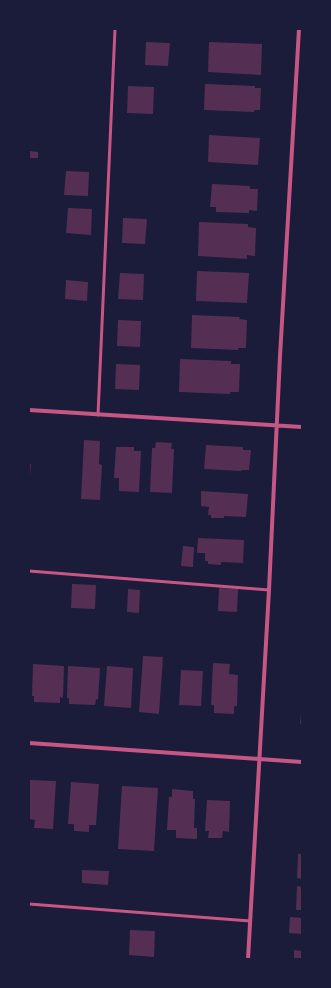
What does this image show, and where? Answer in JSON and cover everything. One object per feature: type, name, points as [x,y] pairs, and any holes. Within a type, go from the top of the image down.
[{"type":"street","points":[[248,959],[299,29]]},
{"type":"street","points":[[29,410],[302,427]]},
{"type":"street","points":[[29,743],[302,762]]},
{"type":"lane","points":[[98,414],[115,29]]},
{"type":"lane","points":[[29,570],[269,590]]},
{"type":"lane","points":[[29,904],[250,922]]},
{"type":"building","points":[[146,42],[170,43],[168,66],[145,65]]},
{"type":"building","points":[[209,42],[262,44],[261,75],[208,72]]},
{"type":"building","points":[[205,84],[255,86],[255,88],[261,88],[260,110],[254,110],[254,112],[204,110]]},
{"type":"building","points":[[128,86],[154,87],[153,114],[127,113]]},
{"type":"building","points":[[209,135],[260,138],[258,165],[208,162]]},
{"type":"building","points":[[30,151],[38,152],[38,158],[29,158]]},
{"type":"building","points":[[66,171],[89,172],[88,196],[64,195]]},
{"type":"building","points":[[212,184],[250,186],[250,189],[258,189],[257,211],[249,210],[249,213],[216,212],[216,207],[210,207]]},
{"type":"building","points":[[68,208],[92,209],[91,235],[66,233]]},
{"type":"building","points":[[123,218],[147,219],[145,244],[122,243]]},
{"type":"building","points":[[199,222],[248,224],[248,227],[256,228],[255,256],[247,255],[247,259],[198,256]]},
{"type":"building","points":[[197,271],[249,273],[247,303],[196,301]]},
{"type":"building","points":[[120,273],[144,274],[143,300],[118,299]]},
{"type":"building","points":[[66,280],[88,282],[87,301],[65,299]]},
{"type":"building","points":[[192,315],[240,317],[239,319],[247,320],[246,348],[238,348],[238,350],[191,348]]},
{"type":"building","points":[[118,320],[141,321],[140,347],[117,346]]},
{"type":"building","points":[[180,359],[231,361],[231,364],[240,364],[239,392],[230,392],[230,394],[179,392]]},
{"type":"building","points":[[116,364],[140,365],[139,390],[115,389]]},
{"type":"building","points":[[84,440],[100,441],[99,464],[102,465],[100,500],[81,499]]},
{"type":"building","points":[[156,442],[172,443],[171,449],[174,449],[172,493],[150,492],[152,448],[155,448]]},
{"type":"building","points":[[206,445],[243,447],[243,450],[251,450],[249,470],[204,469]]},
{"type":"building","points":[[116,447],[134,447],[134,451],[141,451],[139,492],[119,491],[119,478],[114,478]]},
{"type":"building","points":[[29,463],[31,464],[30,476],[29,476]]},
{"type":"building","points":[[201,491],[248,494],[246,517],[224,516],[224,518],[211,518],[211,515],[208,515],[209,507],[201,506]]},
{"type":"building","points":[[198,538],[244,540],[243,563],[221,562],[221,565],[208,564],[208,561],[205,561],[205,553],[197,553]]},
{"type":"building","points":[[183,546],[194,547],[193,567],[181,566]]},
{"type":"building","points":[[72,584],[96,585],[95,609],[71,608]]},
{"type":"building","points":[[219,588],[238,589],[237,612],[218,611]]},
{"type":"building","points":[[128,589],[140,590],[139,613],[127,612]]},
{"type":"building","points":[[143,656],[163,657],[159,714],[139,712]]},
{"type":"building","points":[[213,663],[230,664],[229,674],[238,675],[237,706],[234,706],[234,714],[214,713],[214,705],[211,705]]},
{"type":"building","points":[[33,664],[64,666],[63,698],[60,697],[60,703],[34,702],[34,696],[32,696]]},
{"type":"building","points":[[68,666],[100,668],[98,700],[96,699],[95,705],[69,704],[69,698],[67,698]]},
{"type":"building","points":[[107,666],[133,668],[131,708],[104,706]]},
{"type":"building","points":[[181,670],[203,671],[201,706],[179,705]]},
{"type":"building","points":[[301,713],[302,724],[300,724]]},
{"type":"building","points":[[29,780],[56,781],[53,829],[34,828],[35,820],[29,819]]},
{"type":"building","points":[[71,782],[99,784],[96,825],[89,825],[89,832],[74,831],[74,824],[68,824]]},
{"type":"building","points":[[122,786],[158,788],[154,851],[118,849]]},
{"type":"building","points":[[172,789],[193,791],[193,799],[195,799],[194,828],[197,828],[197,839],[176,838],[176,830],[167,830],[169,797],[172,797]]},
{"type":"building","points":[[207,800],[230,801],[229,832],[223,831],[222,838],[208,838],[209,831],[205,831]]},
{"type":"building","points":[[298,854],[302,854],[302,879],[297,878]]},
{"type":"building","points":[[82,870],[109,871],[108,885],[82,883]]},
{"type":"building","points":[[297,886],[302,887],[302,910],[296,910]]},
{"type":"building","points":[[290,917],[302,918],[302,934],[289,933]]},
{"type":"building","points":[[130,930],[155,931],[154,957],[129,955]]},
{"type":"building","points":[[294,950],[302,951],[302,959],[294,959]]}]
